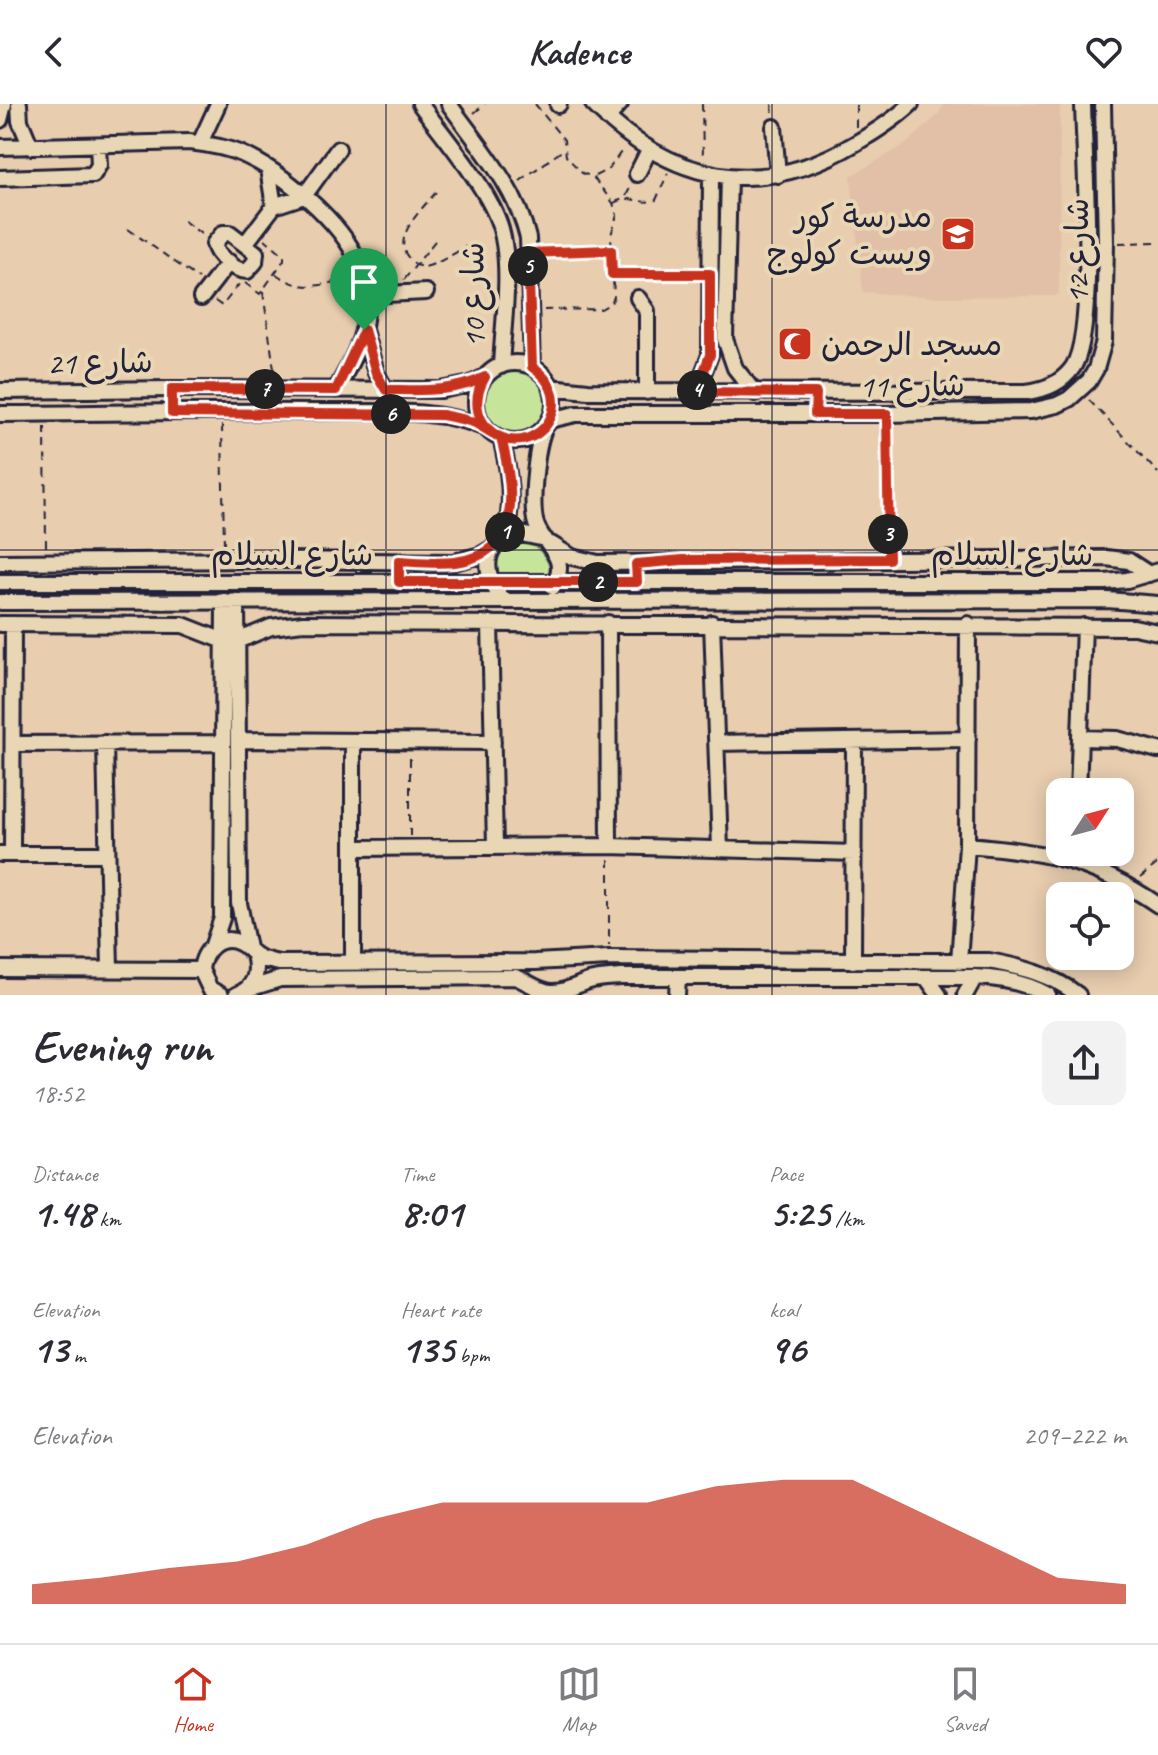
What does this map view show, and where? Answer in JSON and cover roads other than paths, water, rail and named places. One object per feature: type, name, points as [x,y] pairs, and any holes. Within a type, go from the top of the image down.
[{"type":"street","points":[[0,120],[4,104]]},
{"type":"street","points":[[19,104],[20,121],[31,147]]},
{"type":"street","points":[[200,143],[218,104]]},
{"type":"street","name":"شارع 10","points":[[420,104],[485,196],[500,227],[505,261],[501,366]]},
{"type":"street","name":"شارع 10","points":[[449,104],[509,188],[524,219],[532,367]]},
{"type":"street","points":[[593,104],[649,150],[673,162],[729,176],[778,175],[819,164],[884,127],[911,104]]},
{"type":"street","points":[[607,118],[620,104]]},
{"type":"street","name":"شارع 12","points":[[1065,377],[1080,353],[1083,336],[1087,242],[1083,104]]},
{"type":"street","name":"شارع 12","points":[[1079,391],[1096,369],[1101,355],[1106,243],[1103,104]]},
{"type":"street","points":[[774,127],[778,175]]},
{"type":"street","points":[[0,147],[200,143],[244,154],[268,169],[304,196],[346,240],[358,261],[366,295],[364,330],[376,373],[386,390]]},
{"type":"street","points":[[0,178],[93,175],[99,165],[98,145]]},
{"type":"street","points":[[245,244],[274,206],[304,196],[338,149]]},
{"type":"street","points":[[637,174],[649,150]]},
{"type":"street","points":[[268,169],[274,206]]},
{"type":"street","points":[[696,392],[710,355],[707,172]]},
{"type":"street","points":[[729,176],[725,339],[735,368],[755,393]]},
{"type":"street","points":[[227,232],[245,244],[256,253],[255,262],[247,271],[239,271],[217,253],[214,244],[227,232]]},
{"type":"street","points":[[205,292],[229,262]]},
{"type":"street","points":[[366,295],[426,292]]},
{"type":"street","points":[[638,298],[647,311],[647,392]]},
{"type":"street","points":[[336,390],[364,330]]},
{"type":"street","points":[[543,600],[557,581],[558,563],[535,518],[536,464],[554,400],[541,373],[532,367],[501,366],[485,377],[480,386],[477,408],[486,428],[501,438],[520,441],[537,434],[547,424]]},
{"type":"street","name":"شارع 21","points":[[0,391],[441,390],[471,384],[485,377]]},
{"type":"street","name":"شارع 11","points":[[550,387],[647,392],[1026,392],[1054,385],[1065,377]]},
{"type":"street","points":[[172,389],[172,413]]},
{"type":"street","name":"شارع 11","points":[[547,424],[576,414],[1031,411],[1057,405],[1079,391]]},
{"type":"street","points":[[815,414],[816,393]]},
{"type":"street","name":"شارع 21","points":[[0,414],[426,414],[457,418],[486,428]]},
{"type":"street","points":[[501,438],[509,475],[510,512],[508,525],[489,564],[491,581],[504,601]]},
{"type":"street","points":[[0,562],[454,562],[481,555],[521,534],[548,542],[584,561],[636,564],[683,560],[1106,558],[1129,561],[1154,572]]},
{"type":"street","points":[[399,561],[399,582]]},
{"type":"street","points":[[636,564],[637,582]]},
{"type":"street","name":"شارع السلام","points":[[0,582],[1105,582],[1127,580],[1154,572]]},
{"type":"street","name":"شارع السلام","points":[[0,602],[1107,600],[1158,604]]},
{"type":"street","points":[[213,945],[222,918],[230,742],[230,601]]},
{"type":"street","points":[[490,623],[495,847]]},
{"type":"street","points":[[608,623],[609,846]]},
{"type":"street","points":[[712,623],[720,849]]},
{"type":"street","points":[[107,854],[6,854],[13,744],[7,624],[183,625],[230,641],[287,624],[968,624],[1134,627],[1158,632]]},
{"type":"street","points":[[959,962],[967,845],[968,624]]},
{"type":"street","points":[[1079,778],[1084,626]]},
{"type":"street","points":[[1080,738],[1117,739],[1158,750]]},
{"type":"street","points":[[717,743],[968,739]]},
{"type":"street","points":[[353,741],[354,995]]},
{"type":"street","points":[[853,961],[854,741]]},
{"type":"street","points":[[230,742],[239,903],[257,967],[255,979],[241,993]]},
{"type":"street","points":[[13,744],[493,742]]},
{"type":"street","points":[[105,743],[110,969]]},
{"type":"street","points":[[967,845],[1046,852]]},
{"type":"street","points":[[353,848],[609,846],[854,853]]},
{"type":"street","points":[[1094,866],[1158,905]]},
{"type":"street","points":[[203,981],[206,951],[225,940],[237,941],[279,963],[354,970],[515,977],[528,981],[542,992],[571,991],[605,978],[975,977],[1001,978],[1048,995]]},
{"type":"street","points":[[241,993],[280,979],[354,970],[609,958],[989,961],[1020,966],[1049,977],[1078,995]]},
{"type":"street","points":[[571,991],[580,974],[576,960]]},
{"type":"street","points":[[535,962],[534,976],[542,992]]},
{"type":"street","points":[[0,969],[110,969],[203,981],[221,995]]},
{"type":"street","points":[[677,995],[678,977]]},
{"type":"street","points":[[926,977],[939,995]]},
{"type":"street","points":[[965,995],[975,977]]},
{"type":"place","name":"مدرسة كور ويست كولوج","points":[[958,234]]},
{"type":"place","name":"مسجد الرحمن","points":[[795,344]]}]
